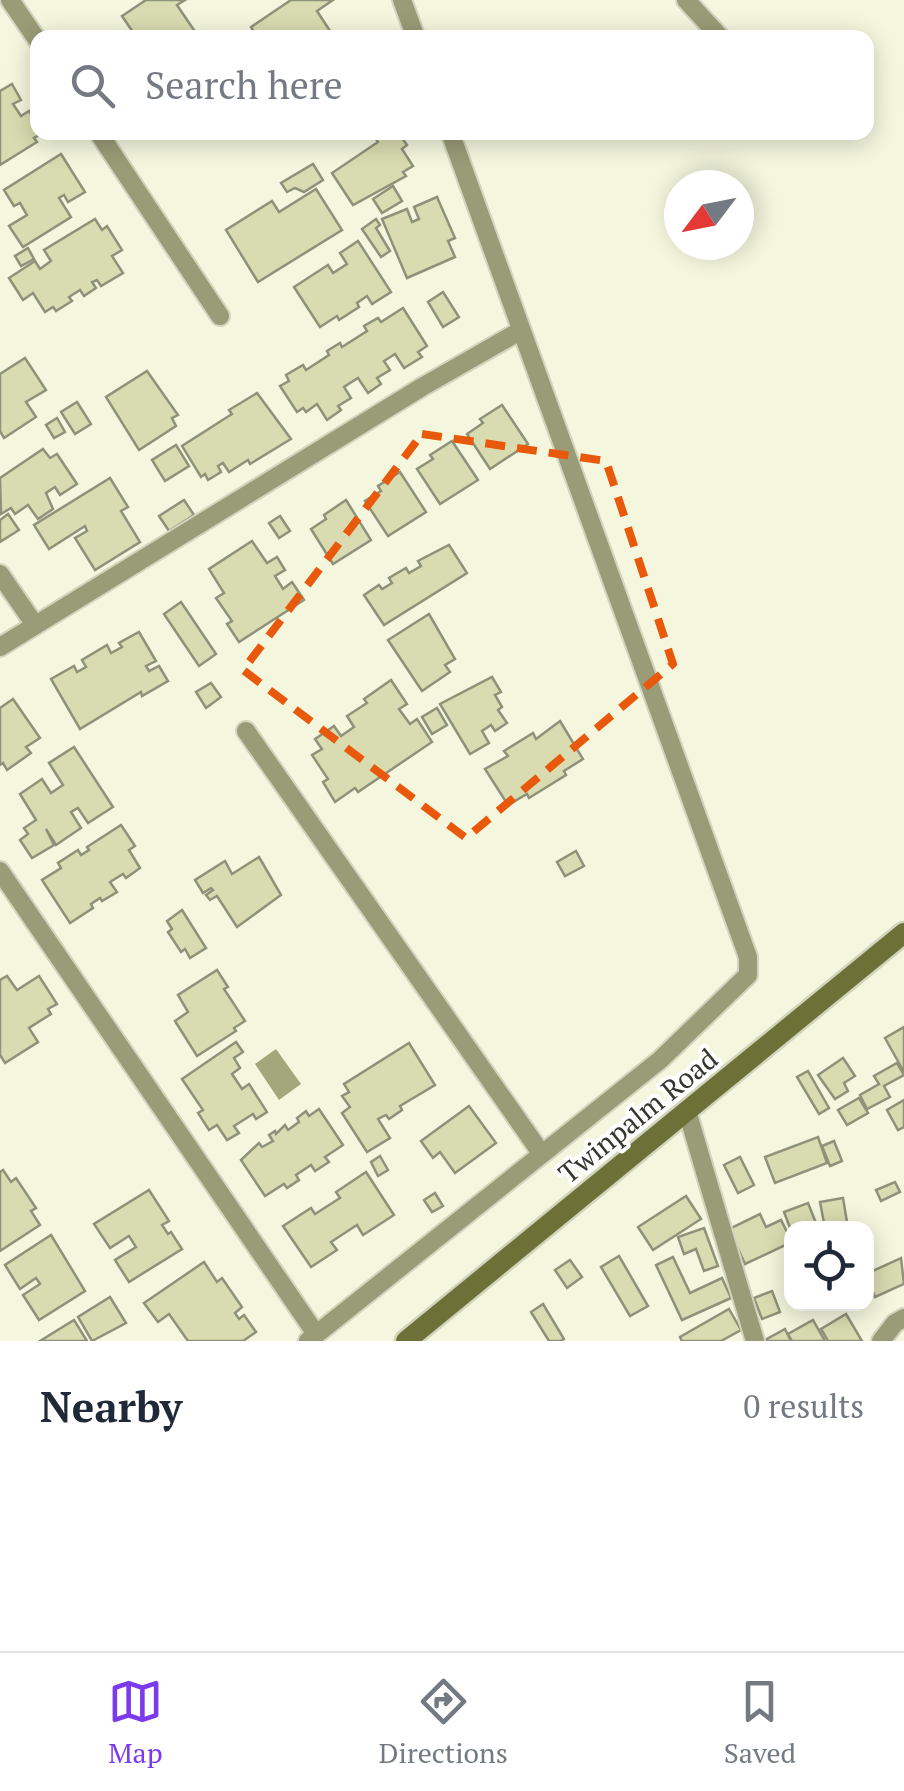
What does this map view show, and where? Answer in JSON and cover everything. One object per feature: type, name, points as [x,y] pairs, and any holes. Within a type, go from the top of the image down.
[{"type":"main road","name":"Twinpalm Road","points":[[406,1341],[904,934]]},
{"type":"street","points":[[10,0],[30,30]]},
{"type":"street","points":[[402,0],[413,30]]},
{"type":"street","points":[[686,0],[714,30]]},
{"type":"street","points":[[103,140],[220,316]]},
{"type":"street","points":[[0,871],[312,1338],[660,1060],[748,974],[748,957],[453,140]]},
{"type":"street","points":[[0,648],[520,331]]},
{"type":"street","points":[[0,574],[36,625]]},
{"type":"street","points":[[246,731],[541,1152]]},
{"type":"street","points":[[688,1111],[755,1341]]},
{"type":"street","points":[[881,1341],[894,1323],[904,1318]]},
{"type":"highlighted area","points":[[422,434],[606,461],[673,664],[466,838],[243,670]]},
{"type":"shaded area","points":[[276,1049],[301,1084],[279,1100],[255,1064]]},
{"type":"building","points":[[146,0],[185,0],[177,5],[194,30],[132,30],[122,16]]},
{"type":"building","points":[[291,0],[333,0],[317,11],[329,30],[251,27]]},
{"type":"building","points":[[12,84],[21,100],[13,104],[21,116],[30,113],[30,140],[37,142],[0,165],[0,91]]},
{"type":"building","points":[[404,140],[407,145],[402,149],[413,166],[403,172],[406,176],[353,205],[332,173],[378,142]]},
{"type":"building","points":[[61,154],[85,192],[68,202],[64,195],[59,198],[71,217],[23,247],[9,226],[27,215],[20,203],[14,206],[4,190]]},
{"type":"building","points":[[313,164],[323,180],[304,192],[295,188],[287,192],[281,183]]},
{"type":"building","points":[[393,186],[402,201],[382,213],[373,199]]},
{"type":"building","points":[[316,189],[342,230],[258,282],[226,230],[272,201],[279,212]]},
{"type":"building","points":[[437,197],[455,238],[448,241],[455,257],[407,278],[382,219],[407,209],[412,222],[419,219],[414,207]]},
{"type":"building","points":[[95,219],[102,230],[107,226],[122,250],[112,256],[123,273],[101,286],[97,280],[92,282],[96,288],[84,296],[80,290],[69,297],[72,301],[56,311],[53,307],[45,312],[33,293],[23,300],[9,278],[35,261],[40,269],[51,261],[44,250]]},
{"type":"building","points":[[376,219],[380,225],[376,228],[390,251],[381,257],[362,229]]},
{"type":"building","points":[[358,241],[391,292],[372,304],[367,296],[357,303],[359,307],[320,327],[294,287],[328,265],[333,273],[347,264],[340,253]]},
{"type":"building","points":[[28,248],[34,259],[21,266],[15,256]]},
{"type":"building","points":[[443,292],[459,317],[443,327],[428,302]]},
{"type":"building","points":[[403,308],[427,346],[418,352],[422,357],[404,368],[395,354],[384,361],[390,370],[377,378],[381,384],[368,393],[358,378],[344,387],[351,398],[327,420],[317,404],[306,412],[303,408],[297,412],[280,386],[289,381],[286,375],[303,365],[306,370],[329,355],[327,351],[340,343],[342,347],[367,331],[364,326],[378,318],[381,322]]},
{"type":"building","points":[[25,358],[46,390],[26,402],[36,417],[4,438],[0,431],[0,374]]},
{"type":"building","points":[[147,371],[178,415],[172,418],[176,426],[139,450],[106,397]]},
{"type":"building","points":[[257,393],[291,439],[250,464],[248,460],[229,472],[223,463],[218,466],[221,472],[208,480],[205,474],[201,477],[182,446]]},
{"type":"building","points":[[77,402],[91,424],[75,434],[61,412]]},
{"type":"building","points":[[502,405],[528,444],[490,469],[467,434],[483,423],[480,419]]},
{"type":"building","points":[[57,418],[65,432],[54,438],[46,425]]},
{"type":"building","points":[[452,441],[478,480],[440,504],[417,469]]},
{"type":"building","points":[[176,445],[189,466],[165,481],[152,460]]},
{"type":"building","points":[[43,449],[50,458],[57,454],[77,484],[60,495],[55,487],[46,493],[53,509],[38,519],[28,505],[15,514],[11,508],[1,514],[0,478]]},
{"type":"building","points":[[400,472],[426,512],[388,536],[365,501],[381,491],[378,486]]},
{"type":"building","points":[[110,478],[128,507],[121,511],[140,542],[95,570],[75,538],[87,531],[85,526],[49,549],[34,525]]},
{"type":"building","points":[[184,500],[194,515],[169,531],[159,516]]},
{"type":"building","points":[[346,500],[371,540],[333,564],[311,529]]},
{"type":"building","points":[[8,514],[19,530],[0,542],[0,520]]},
{"type":"building","points":[[280,516],[290,531],[279,538],[269,523]]},
{"type":"building","points":[[252,541],[267,563],[277,557],[285,570],[275,576],[283,589],[292,582],[304,600],[239,642],[227,624],[232,621],[216,598],[224,593],[209,569]]},
{"type":"building","points":[[449,545],[467,573],[384,625],[364,595],[379,585],[382,589],[392,583],[389,578],[406,568],[409,573],[421,566],[418,561]]},
{"type":"building","points":[[181,602],[216,654],[199,666],[164,614]]},
{"type":"building","points":[[429,614],[455,659],[445,665],[450,672],[422,691],[388,640]]},
{"type":"building","points":[[139,632],[156,661],[146,666],[149,671],[159,666],[168,681],[142,696],[141,692],[80,729],[51,679],[74,666],[77,672],[86,667],[82,660],[107,645],[111,653],[122,647],[119,643]]},
{"type":"building","points":[[492,677],[501,692],[495,695],[502,707],[498,710],[507,723],[495,731],[491,725],[482,731],[489,743],[470,754],[440,704]]},
{"type":"building","points":[[391,680],[407,704],[399,709],[410,724],[417,719],[432,742],[358,792],[355,788],[335,802],[323,782],[328,779],[312,755],[322,749],[315,739],[334,726],[341,736],[354,727],[347,716]]},
{"type":"building","points":[[211,683],[221,697],[206,708],[196,692]]},
{"type":"building","points":[[13,699],[40,738],[26,747],[31,753],[7,770],[3,763],[0,765],[0,708]]},
{"type":"building","points":[[437,708],[447,725],[432,734],[422,717]]},
{"type":"building","points":[[560,721],[583,759],[564,771],[566,775],[529,798],[527,794],[508,805],[485,769],[508,756],[504,751],[533,733],[536,739]]},
{"type":"building","points":[[74,747],[113,807],[88,823],[78,808],[71,812],[81,828],[56,845],[46,829],[54,845],[32,858],[20,840],[28,834],[24,828],[36,820],[20,794],[42,779],[51,793],[63,785],[49,763]]},
{"type":"building","points":[[121,825],[135,846],[129,850],[140,868],[126,878],[123,874],[110,882],[117,892],[102,901],[100,898],[91,904],[93,908],[70,923],[42,880],[61,868],[58,863],[78,850],[81,855]]},
{"type":"building","points":[[576,851],[584,866],[565,876],[557,862]]},
{"type":"building","points":[[259,857],[281,895],[237,927],[217,896],[210,900],[206,895],[213,890],[203,893],[195,880],[225,861],[232,874]]},
{"type":"building","points":[[182,910],[206,948],[190,958],[168,932],[172,929],[167,921]]},
{"type":"building","points":[[217,970],[228,987],[224,989],[245,1021],[197,1056],[175,1021],[188,1012],[178,995]]},
{"type":"building","points":[[7,976],[17,990],[39,976],[57,1004],[48,1009],[51,1014],[29,1028],[38,1042],[5,1063],[0,1055],[0,980]]},
{"type":"building","points":[[904,1027],[904,1072],[885,1038]]},
{"type":"building","points":[[236,1042],[243,1052],[234,1058],[240,1068],[232,1074],[242,1089],[249,1084],[267,1112],[256,1119],[253,1114],[234,1126],[239,1133],[227,1140],[217,1125],[209,1130],[198,1113],[203,1110],[182,1079]]},
{"type":"building","points":[[409,1043],[435,1085],[400,1106],[402,1110],[389,1119],[386,1115],[378,1119],[390,1138],[367,1152],[342,1113],[350,1107],[342,1096],[349,1092],[344,1084]]},
{"type":"building","points":[[843,1058],[855,1076],[844,1083],[848,1091],[835,1099],[818,1075]]},
{"type":"building","points":[[897,1063],[904,1075],[884,1086],[890,1097],[867,1109],[860,1095],[879,1084],[874,1076]]},
{"type":"building","points":[[808,1071],[829,1108],[819,1114],[797,1077]]},
{"type":"building","points":[[859,1098],[868,1113],[847,1125],[838,1110]]},
{"type":"building","points":[[904,1100],[904,1127],[898,1130],[887,1110]]},
{"type":"building","points":[[469,1106],[496,1143],[455,1173],[440,1152],[433,1158],[421,1141]]},
{"type":"building","points":[[319,1109],[343,1145],[325,1157],[329,1162],[315,1171],[311,1165],[296,1175],[299,1180],[265,1196],[241,1160],[259,1143],[262,1147],[273,1141],[269,1135],[275,1131],[276,1134],[285,1125],[288,1130],[306,1111],[309,1116]]},
{"type":"building","points":[[818,1137],[827,1163],[775,1183],[765,1157]]},
{"type":"building","points":[[834,1141],[842,1161],[830,1166],[822,1146]]},
{"type":"building","points":[[380,1156],[388,1170],[378,1176],[371,1162]]},
{"type":"building","points":[[740,1157],[754,1185],[738,1193],[724,1165]]},
{"type":"building","points":[[3,1170],[11,1182],[16,1178],[36,1208],[31,1211],[40,1225],[0,1251],[0,1172]]},
{"type":"building","points":[[366,1172],[394,1215],[363,1235],[357,1225],[331,1242],[337,1250],[311,1267],[283,1226],[311,1208],[315,1214],[340,1198],[336,1192]]},
{"type":"building","points":[[895,1182],[900,1192],[881,1201],[876,1190]]},
{"type":"building","points":[[149,1190],[169,1221],[162,1225],[182,1249],[129,1282],[115,1260],[136,1247],[129,1236],[110,1248],[94,1224]]},
{"type":"building","points":[[435,1193],[443,1206],[432,1212],[424,1200]]},
{"type":"building","points":[[686,1196],[701,1219],[653,1250],[638,1227]]},
{"type":"building","points":[[843,1198],[847,1221],[824,1221],[820,1202]]},
{"type":"building","points":[[808,1203],[815,1221],[787,1221],[784,1212]]},
{"type":"building","points":[[760,1214],[766,1227],[781,1220],[784,1246],[745,1264],[729,1229]]},
{"type":"building","points":[[704,1228],[718,1266],[704,1271],[696,1249],[684,1254],[678,1237]]},
{"type":"building","points":[[51,1235],[85,1291],[39,1320],[23,1295],[40,1284],[36,1278],[20,1289],[5,1265]]},
{"type":"building","points":[[619,1256],[648,1306],[630,1316],[601,1267]]},
{"type":"building","points":[[673,1257],[690,1293],[722,1278],[731,1298],[682,1320],[656,1265]]},
{"type":"building","points":[[901,1258],[904,1284],[875,1297],[874,1270]]},
{"type":"building","points":[[570,1260],[582,1277],[567,1288],[555,1270]]},
{"type":"building","points":[[204,1262],[217,1282],[222,1278],[242,1307],[235,1313],[239,1319],[244,1315],[256,1332],[243,1341],[188,1341],[169,1314],[158,1322],[144,1303]]},
{"type":"building","points":[[772,1291],[780,1312],[762,1319],[754,1298]]},
{"type":"building","points":[[110,1297],[126,1323],[92,1341],[78,1317]]},
{"type":"building","points":[[543,1304],[564,1339],[549,1341],[531,1312]]},
{"type":"building","points":[[729,1309],[741,1330],[721,1341],[682,1341],[680,1337]]},
{"type":"building","points":[[846,1314],[862,1341],[828,1341],[821,1329]]},
{"type":"building","points":[[74,1320],[87,1341],[40,1341]]},
{"type":"building","points":[[813,1320],[825,1341],[792,1341],[788,1334]]},
{"type":"building","points":[[785,1329],[791,1341],[765,1341],[765,1340]]}]
